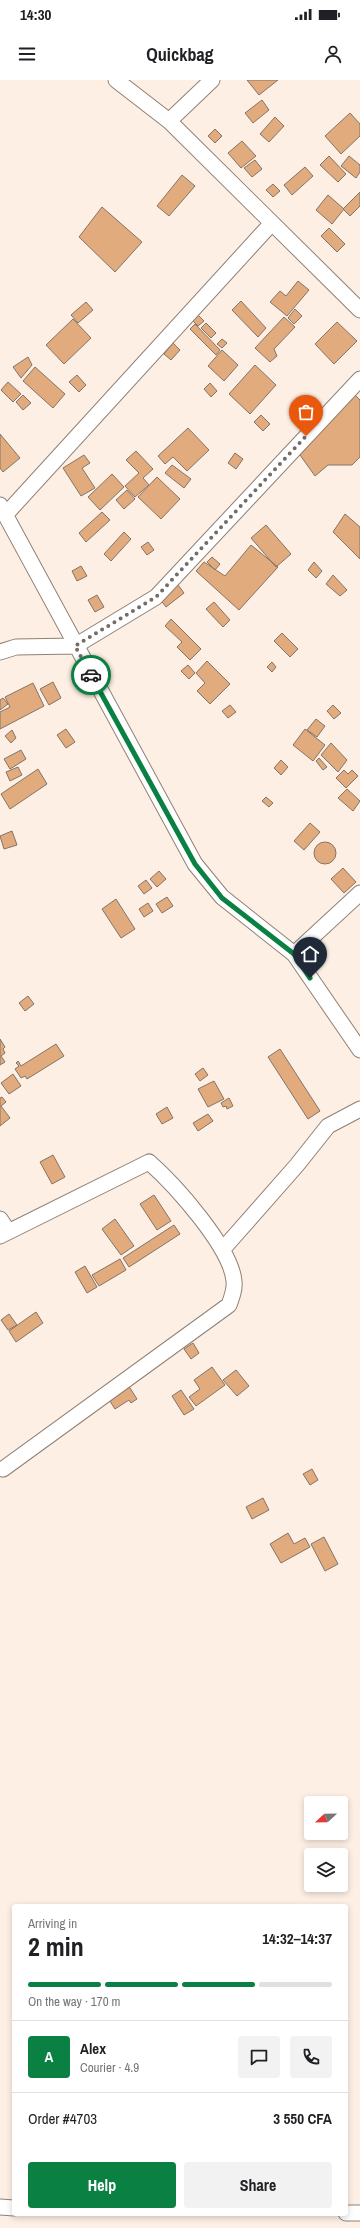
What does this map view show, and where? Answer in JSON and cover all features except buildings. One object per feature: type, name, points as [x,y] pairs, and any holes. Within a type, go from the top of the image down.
[{"type":"street","points":[[116,80],[169,122],[360,310]]},
{"type":"street","points":[[169,122],[212,80]]},
{"type":"street","points":[[271,224],[3,509],[75,646],[195,864],[222,898],[294,954],[360,1050]]},
{"type":"street","points":[[0,652],[16,647],[75,646],[156,597],[360,379]]},
{"type":"street","points":[[294,954],[360,893]]},
{"type":"street","points":[[223,1249],[297,1165],[328,1126],[360,1109]]},
{"type":"street","points":[[3,1229],[149,1162],[166,1177],[223,1249],[234,1280],[233,1293],[229,1305],[3,1468]]},
{"type":"street","points":[[0,2207],[12,2208]]},
{"type":"street","points":[[348,2213],[360,2213]]},
{"type":"way so far","points":[[91,675],[75,646],[156,597],[306,436]]},
{"type":"route","points":[[91,675],[195,864],[222,898],[294,954],[310,978]]}]
